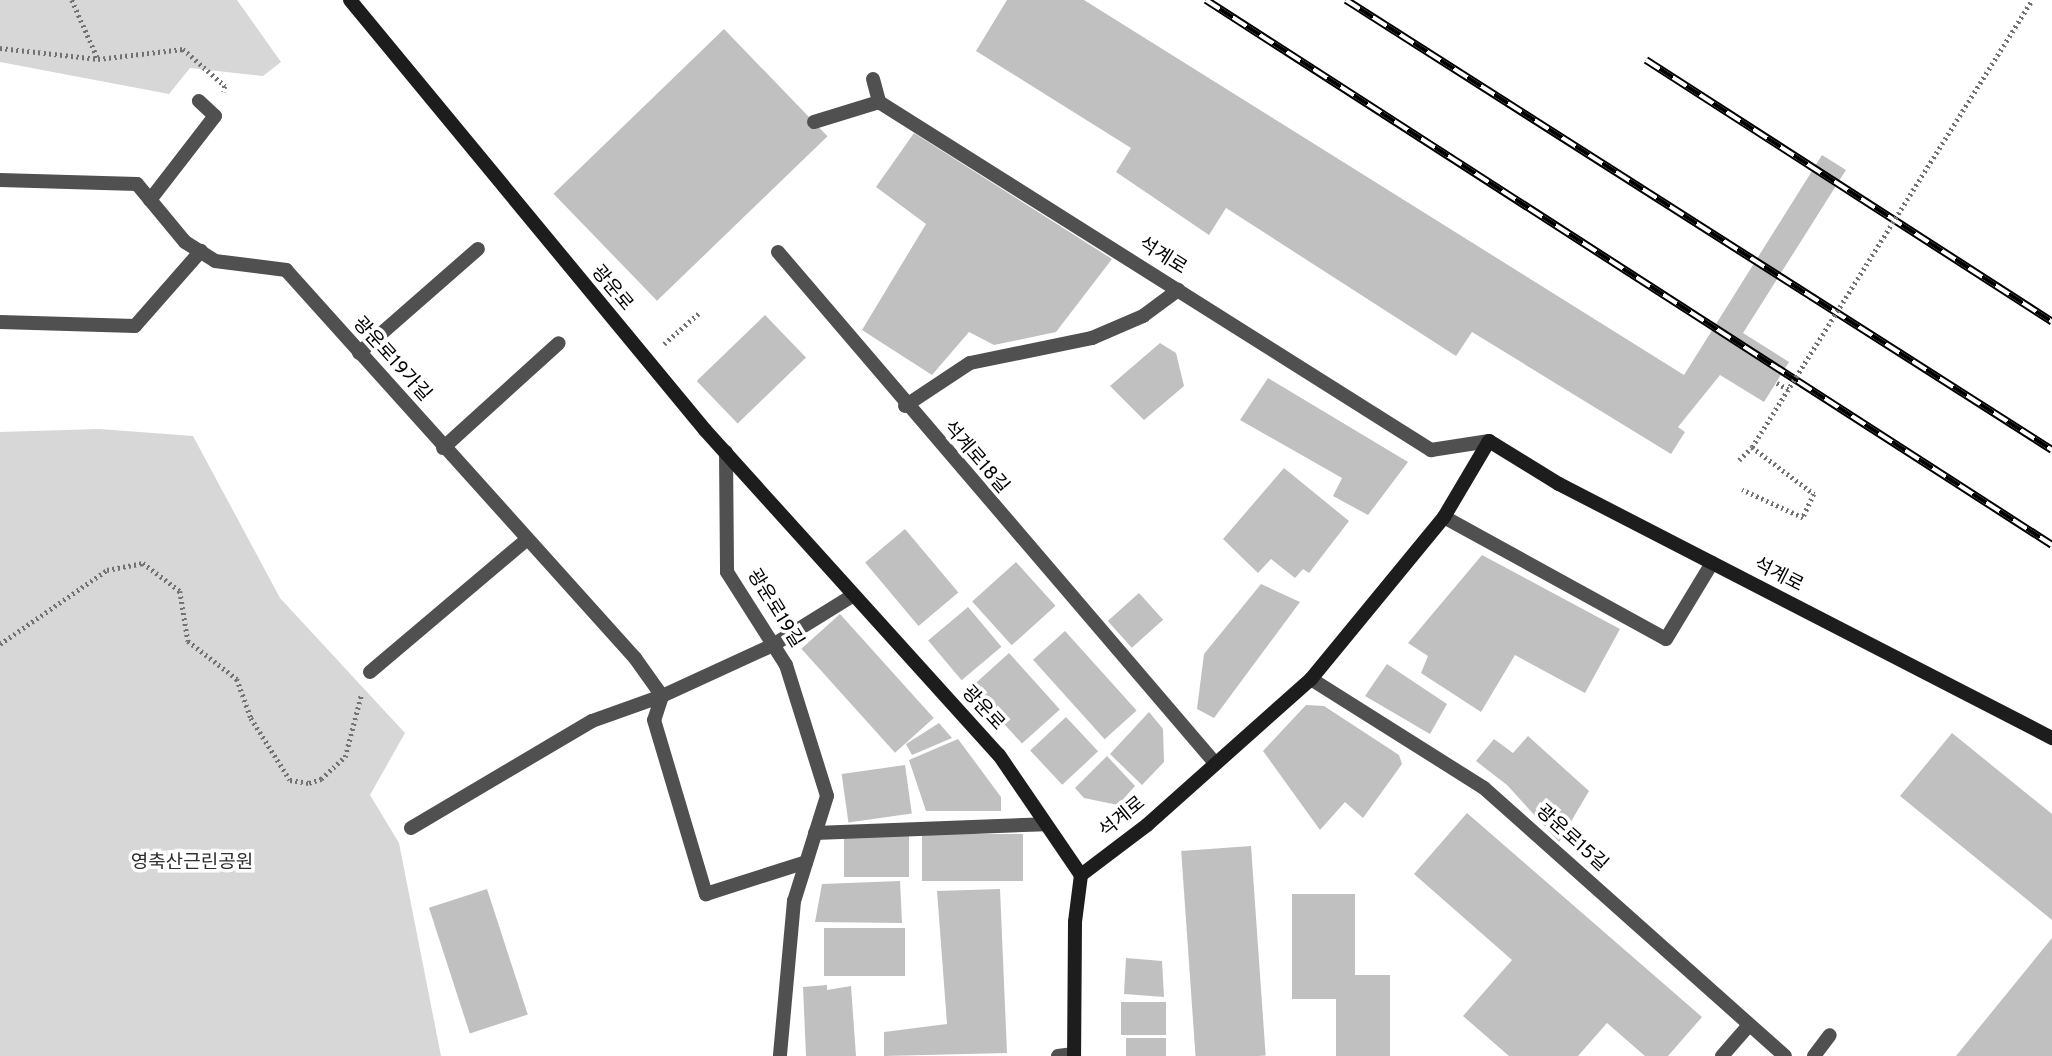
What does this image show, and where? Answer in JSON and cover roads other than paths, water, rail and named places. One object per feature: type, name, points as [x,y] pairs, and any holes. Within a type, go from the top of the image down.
[{"type":"street","name":"광운로","points":[[350,0],[645,360],[852,596],[999,755],[1081,875]]},
{"type":"street","points":[[814,122],[879,102],[873,79]]},
{"type":"street","points":[[150,200],[215,116],[199,101]]},
{"type":"street","name":"석계로","points":[[879,102],[1431,450],[1489,441],[1559,484],[2052,738]]},
{"type":"street","name":"광운로19가길","points":[[0,180],[137,184],[185,242],[215,261],[286,270],[525,541],[635,658],[662,696]]},
{"type":"street","points":[[359,353],[478,249]]},
{"type":"street","points":[[0,322],[135,326],[201,251]]},
{"type":"street","name":"석계로18길","points":[[778,252],[905,407],[1215,763]]},
{"type":"street","points":[[905,407],[970,363],[1091,338],[1143,316],[1178,290]]},
{"type":"street","points":[[443,448],[559,344]]},
{"type":"street","name":"석계로","points":[[1081,875],[1311,679],[1444,517],[1489,441]]},
{"type":"street","name":"광운로19길","points":[[726,452],[727,572],[786,665],[827,796],[794,901],[780,1056]]},
{"type":"street","points":[[1444,517],[1666,639],[1712,563]]},
{"type":"street","points":[[370,672],[525,541]]},
{"type":"street","points":[[411,828],[592,721],[662,696],[774,645],[852,596]]},
{"type":"street","name":"광운로15길","points":[[1311,679],[1484,788],[1785,1056]]},
{"type":"street","points":[[662,696],[654,720],[706,894],[806,862]]},
{"type":"street","points":[[815,833],[1045,824]]},
{"type":"street","points":[[1058,1056],[1074,1055],[1075,922],[1081,875]]},
{"type":"street","points":[[1722,1056],[1749,1025]]},
{"type":"street","points":[[1814,1056],[1830,1035]]},
{"type":"railway","points":[[1206,0],[2052,545]]},
{"type":"railway","points":[[1346,0],[2052,450]]},
{"type":"railway","points":[[1646,60],[2052,322]]},
{"type":"park label","name":"영축산근린공원","points":[[192,864]]}]
